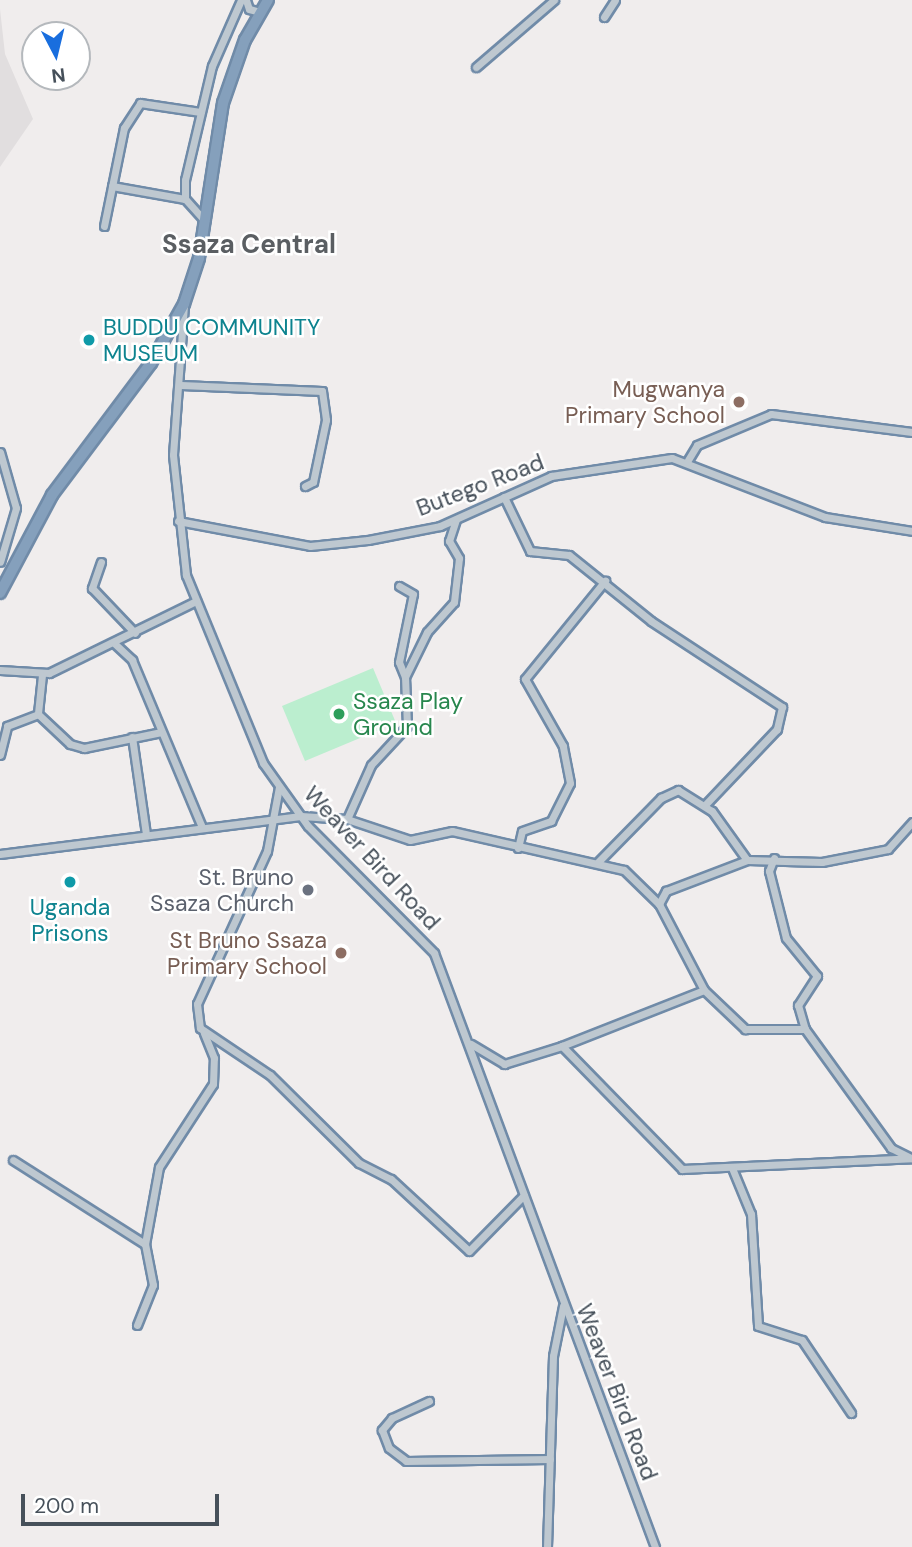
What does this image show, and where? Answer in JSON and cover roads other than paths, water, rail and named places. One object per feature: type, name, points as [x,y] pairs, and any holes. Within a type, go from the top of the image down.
[{"type":"highway","points":[[0,593],[52,495],[152,363],[184,304],[206,222],[223,103],[260,12],[268,0]]},
{"type":"street","points":[[243,0],[248,9],[260,12]]},
{"type":"street","points":[[185,199],[200,112],[243,0]]},
{"type":"street","points":[[475,67],[554,0]]},
{"type":"street","points":[[604,17],[615,0]]},
{"type":"street","points":[[104,226],[124,128],[140,103],[200,112]]},
{"type":"street","points":[[112,186],[185,199],[206,222]]},
{"type":"street","name":"Weaver Bird Road","points":[[184,304],[181,385],[173,455],[178,521],[196,601],[248,735],[279,787],[301,816],[434,953],[655,1547]]},
{"type":"street","points":[[181,385],[322,391],[326,420],[313,482],[305,486]]},
{"type":"street","points":[[688,460],[697,445],[771,414],[912,432]]},
{"type":"street","points":[[0,452],[16,508],[0,562]]},
{"type":"street","name":"Butego Road","points":[[178,521],[310,546],[456,520],[551,476],[656,458],[688,460],[825,517],[912,531]]},
{"type":"street","points":[[504,498],[530,551],[569,555],[606,581],[651,621],[782,707],[777,729],[705,805]]},
{"type":"street","points":[[405,677],[426,632],[454,602],[459,558],[449,541],[456,520]]},
{"type":"street","points":[[101,562],[92,588],[135,633]]},
{"type":"street","points":[[518,849],[522,831],[551,821],[570,783],[563,746],[524,679],[606,581]]},
{"type":"street","points":[[347,819],[371,765],[405,730],[405,677],[399,662],[413,594],[399,586]]},
{"type":"street","points":[[0,670],[42,675],[135,633],[196,601]]},
{"type":"street","points":[[114,643],[132,660],[202,827]]},
{"type":"street","points":[[38,714],[42,675]]},
{"type":"street","points":[[38,714],[77,747],[160,732]]},
{"type":"street","points":[[0,755],[7,726],[38,714]]},
{"type":"street","points":[[132,737],[146,834]]},
{"type":"street","points":[[137,1325],[153,1284],[145,1244],[159,1167],[213,1084],[214,1058],[197,1004],[267,851],[279,787]]},
{"type":"street","points":[[598,862],[670,792],[685,792],[705,805],[747,860]]},
{"type":"street","points":[[0,854],[301,816],[347,819],[410,841],[442,830],[518,849],[598,862],[624,870],[650,893],[659,904],[704,990],[745,1029],[806,1029]]},
{"type":"street","points":[[650,893],[666,891],[747,860],[774,858],[822,862],[888,849],[912,822]]},
{"type":"street","points":[[769,871],[774,858]]},
{"type":"street","points":[[759,859],[769,871],[788,943],[817,976],[798,1005],[806,1029],[891,1147],[912,1158]]},
{"type":"street","points":[[659,904],[666,891]]},
{"type":"street","points":[[467,1042],[504,1064],[562,1046],[704,990]]},
{"type":"street","points":[[204,1032],[270,1075],[359,1163],[391,1179],[469,1251],[524,1195]]},
{"type":"street","points":[[562,1046],[589,1068],[670,1162],[693,1170],[912,1158]]},
{"type":"street","points":[[13,1160],[145,1244]]},
{"type":"street","points":[[732,1168],[751,1214],[758,1326],[802,1340],[850,1413]]},
{"type":"street","points":[[547,1547],[554,1356],[563,1305]]},
{"type":"street","points":[[429,1401],[392,1418],[382,1430],[389,1448],[406,1461],[550,1459]]},
{"type":"place","name":"BUDDU COMMUNITY MUSEUM","points":[[89,340]]},
{"type":"place","name":"Mugwanya Primary School","points":[[739,402]]},
{"type":"place","name":"Ssaza Play Ground","points":[[339,714]]},
{"type":"place","name":"Uganda Prisons","points":[[70,882]]},
{"type":"place","name":"St. Bruno Ssaza Church","points":[[308,890]]},
{"type":"place","name":"St Bruno Ssaza Primary School","points":[[341,953]]},
{"type":"district","name":"Ssaza Central","points":[[249,245]]}]
